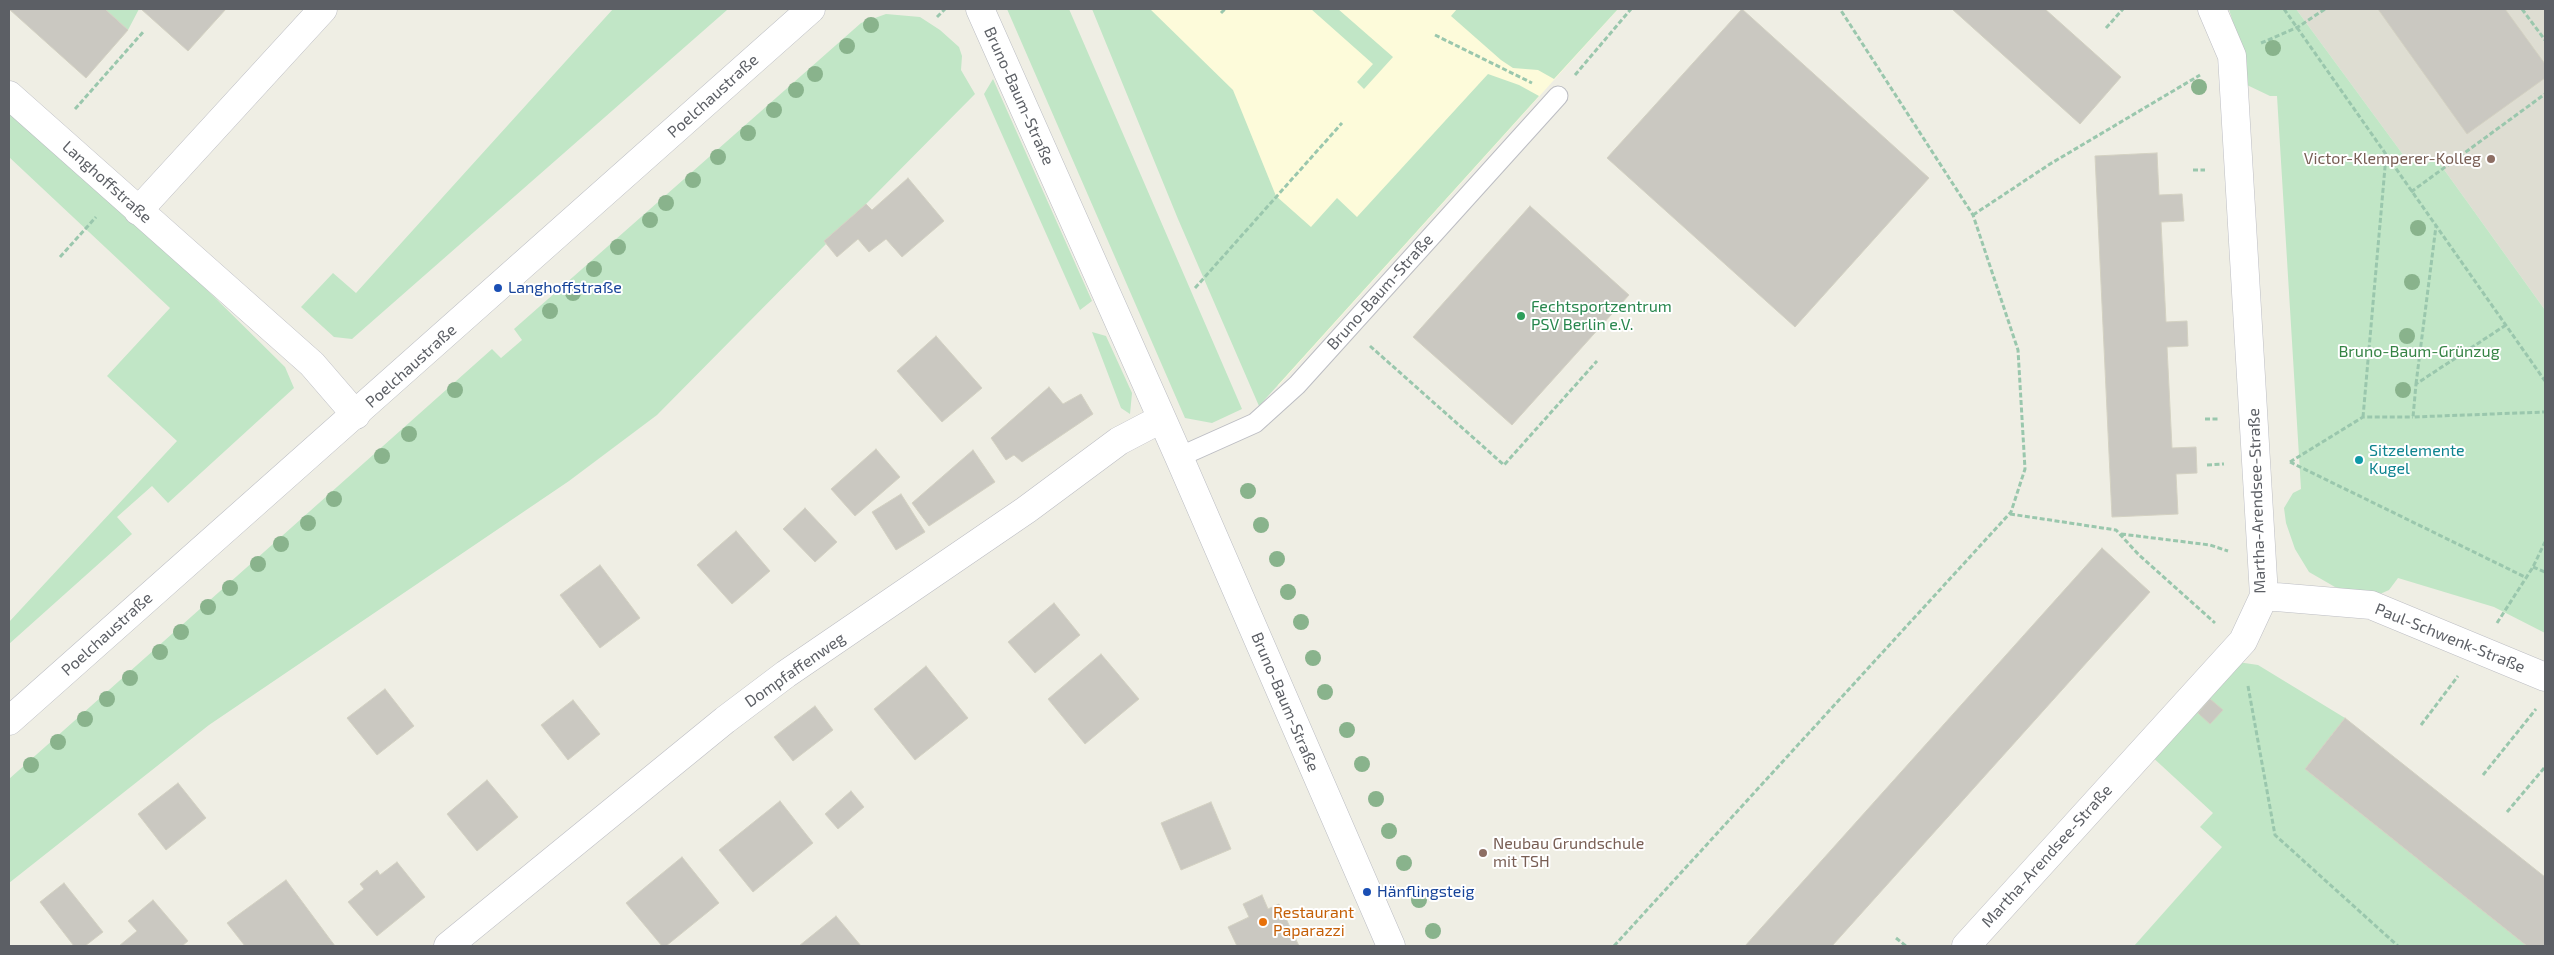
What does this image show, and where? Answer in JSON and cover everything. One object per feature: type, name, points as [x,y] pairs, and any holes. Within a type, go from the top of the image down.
[{"type":"street","points":[[138,211],[323,9]]},
{"type":"street","name":"Poelchaustraße","points":[[9,721],[356,415],[811,9]]},
{"type":"street","name":"Bruno-Baum-Straße","points":[[980,9],[1179,457],[1391,946]]},
{"type":"street","name":"Martha-Arendsee-Straße","points":[[1966,946],[2243,641],[2264,596],[2232,56],[2212,9]]},
{"type":"street","name":"Langhoffstraße","points":[[9,94],[138,211],[312,364],[356,415]]},
{"type":"street","name":"Dompfaffenweg","points":[[448,946],[748,702],[1026,510],[1119,441],[1161,419]]},
{"type":"street","name":"Paul-Schwenk-Straße","points":[[2264,596],[2370,605],[2480,648],[2545,677]]},
{"type":"lane","name":"Bruno-Baum-Straße","points":[[1179,457],[1263,418],[1297,386],[1558,96]]},
{"type":"path","points":[[937,17],[944,9]]},
{"type":"path","points":[[1221,13],[1225,9]]},
{"type":"path","points":[[1435,35],[1558,96],[1631,9]]},
{"type":"path","points":[[1614,946],[2009,514],[2025,469],[2018,350],[1973,215],[1840,9]]},
{"type":"path","points":[[2106,28],[2123,9]]},
{"type":"path","points":[[2284,9],[2545,381]]},
{"type":"path","points":[[1973,215],[2050,164],[2232,56],[2298,27],[2325,9]]},
{"type":"path","points":[[2522,9],[2545,40]]},
{"type":"path","points":[[72,112],[144,32]]},
{"type":"path","points":[[2412,192],[2545,94]]},
{"type":"path","points":[[1195,288],[1342,123]]},
{"type":"path","points":[[2363,417],[2386,156]]},
{"type":"path","points":[[60,257],[90,223]]},
{"type":"path","points":[[2412,417],[2436,226]]},
{"type":"path","points":[[2416,384],[2506,325]]},
{"type":"path","points":[[1348,328],[1504,465],[1597,361]]},
{"type":"path","points":[[2527,578],[2290,462],[2363,417],[2545,412]]},
{"type":"path","points":[[2009,514],[2116,530],[2139,555],[2215,623],[2243,641],[2244,665],[2275,835],[2398,946]]},
{"type":"path","points":[[2121,534],[2210,545],[2262,559]]},
{"type":"path","points":[[2421,725],[2480,648],[2527,578],[2545,542]]},
{"type":"path","points":[[2533,567],[2545,572]]},
{"type":"path","points":[[2483,775],[2536,708]]},
{"type":"path","points":[[2507,812],[2545,767]]},
{"type":"path","points":[[1896,938],[1906,946]]},
{"type":"shaded area","points":[[1105,9],[1618,9],[1278,386]]},
{"type":"shaded area","name":"Victor-Klemperer-Kolleg","points":[[2296,9],[2545,9],[2545,310],[2435,157],[2425,166],[2407,160]]},
{"type":"green space","points":[[105,9],[139,9],[128,30]]},
{"type":"green space","points":[[613,9],[727,10],[352,339],[334,337],[301,307],[333,273],[356,293]]},
{"type":"green space","points":[[1007,9],[1069,9],[1242,409],[1212,423],[1185,418]]},
{"type":"green space","points":[[1092,9],[1150,9],[1233,90],[1276,196],[1311,227],[1337,198],[1357,217],[1488,74],[1519,85],[1539,96],[1259,406],[1178,219]]},
{"type":"green space","points":[[1311,9],[1338,9],[1393,57],[1364,89],[1357,82],[1373,64]]},
{"type":"green space","points":[[1457,9],[1618,9],[1554,79],[1538,70],[1513,68],[1501,60],[1451,16]]},
{"type":"green space","name":"Bruno-Baum-Grünzug","points":[[2229,9],[2296,9],[2407,160],[2425,166],[2435,157],[2545,310],[2545,633],[2494,607],[2398,578],[2389,590],[2380,594],[2360,594],[2335,587],[2309,572],[2295,549],[2286,523],[2284,508],[2293,493],[2301,489],[2277,96],[2270,96],[2247,85],[2242,54]]},
{"type":"green space","points":[[886,14],[920,17],[940,30],[959,47],[962,56],[961,70],[975,94],[866,204],[824,241],[826,244],[657,415],[569,481],[209,725],[9,883],[9,779],[492,349],[501,358],[522,340],[514,329],[861,23]]},
{"type":"green space","points":[[993,79],[1092,301],[1080,310],[984,94]]},
{"type":"green space","points":[[9,113],[195,278],[285,367],[294,388],[168,503],[152,486],[117,517],[132,534],[9,644],[9,622],[177,441],[107,376],[170,308],[9,157]]},
{"type":"green space","points":[[1092,332],[1106,336],[1132,393],[1130,414],[1121,408]]},
{"type":"green space","points":[[2231,661],[2258,665],[2345,718],[2305,769],[2527,946],[2134,946],[2222,847],[2200,827],[2213,813],[2149,754]]},
{"type":"building","points":[[9,9],[105,9],[128,30],[86,78]]},
{"type":"building","points":[[141,9],[226,9],[188,51]]},
{"type":"building","points":[[1742,9],[1929,178],[1795,327],[1607,158]]},
{"type":"building","points":[[1952,9],[2045,9],[2121,77],[2080,124]]},
{"type":"building","points":[[2378,9],[2505,9],[2545,64],[2545,78],[2467,134]]},
{"type":"building","points":[[2157,153],[2159,195],[2182,194],[2184,221],[2161,222],[2166,322],[2187,321],[2188,346],[2167,347],[2172,448],[2196,447],[2197,473],[2176,474],[2178,514],[2112,517],[2095,156]]},
{"type":"building","points":[[908,178],[944,221],[902,257],[886,239],[869,252],[858,239],[837,257],[824,241],[866,204],[872,210]]},
{"type":"building","name":"Fechtsportzentrum PSV Berlin e.V.","points":[[1530,206],[1629,295],[1512,425],[1413,337]]},
{"type":"building","points":[[936,336],[982,388],[942,422],[897,371]]},
{"type":"building","points":[[1049,387],[1063,404],[1081,394],[1093,414],[1022,462],[1014,455],[1006,460],[991,438]]},
{"type":"building","points":[[876,449],[900,477],[855,516],[831,489]]},
{"type":"building","points":[[973,450],[995,482],[929,526],[912,503]]},
{"type":"building","points":[[901,494],[925,532],[896,550],[872,512]]},
{"type":"building","points":[[805,508],[837,542],[815,562],[783,529]]},
{"type":"building","points":[[736,531],[770,571],[732,604],[697,565]]},
{"type":"building","points":[[2102,548],[2150,592],[1832,946],[1745,946]]},
{"type":"building","points":[[600,565],[640,618],[600,648],[560,595]]},
{"type":"building","points":[[1054,603],[1080,635],[1035,673],[1008,642]]},
{"type":"building","points":[[1101,654],[1139,699],[1085,744],[1048,699]]},
{"type":"building","points":[[926,666],[968,718],[915,760],[874,709]]},
{"type":"building","points":[[385,689],[414,726],[377,755],[347,718]]},
{"type":"building","points":[[2210,699],[2223,710],[2210,724],[2198,713]]},
{"type":"building","points":[[573,700],[600,734],[568,760],[541,725]]},
{"type":"building","points":[[815,706],[833,730],[793,761],[774,737]]},
{"type":"building","points":[[2345,718],[2545,877],[2545,946],[2527,946],[2305,769]]},
{"type":"building","points":[[487,780],[518,817],[477,851],[447,814]]},
{"type":"building","points":[[178,783],[206,818],[166,850],[138,814]]},
{"type":"building","points":[[851,791],[864,807],[838,829],[825,814]]},
{"type":"building","points":[[780,801],[813,843],[753,892],[719,850]]},
{"type":"building","points":[[1211,802],[1231,849],[1181,870],[1161,823]]},
{"type":"building","points":[[682,857],[719,903],[666,946],[662,946],[626,903]]},
{"type":"building","points":[[397,862],[425,897],[377,936],[348,902],[364,889],[360,884],[377,870],[380,875]]},
{"type":"building","points":[[286,880],[335,946],[245,946],[227,923]]},
{"type":"building","points":[[64,883],[103,932],[85,946],[74,946],[40,902]]},
{"type":"building","name":"Restaurant Paparazzi","points":[[1262,895],[1268,909],[1279,904],[1299,946],[1237,946],[1228,927],[1249,917],[1243,904]]},
{"type":"building","points":[[153,900],[188,941],[182,946],[119,946],[137,931],[128,921]]},
{"type":"building","points":[[836,916],[861,946],[799,946]]},
{"type":"place","name":"Victor-Klemperer-Kolleg","points":[[2491,159]]},
{"type":"place","name":"Langhoffstraße","points":[[498,288]]},
{"type":"place","name":"Fechtsportzentrum PSV Berlin e.V.","points":[[1521,316]]},
{"type":"place","name":"Sitzelemente Kugel","points":[[2359,460]]},
{"type":"place","name":"Neubau Grundschule mit TSH","points":[[1483,853]]},
{"type":"place","name":"Hänflingsteig","points":[[1367,892]]},
{"type":"place","name":"Restaurant Paparazzi","points":[[1263,922]]}]
